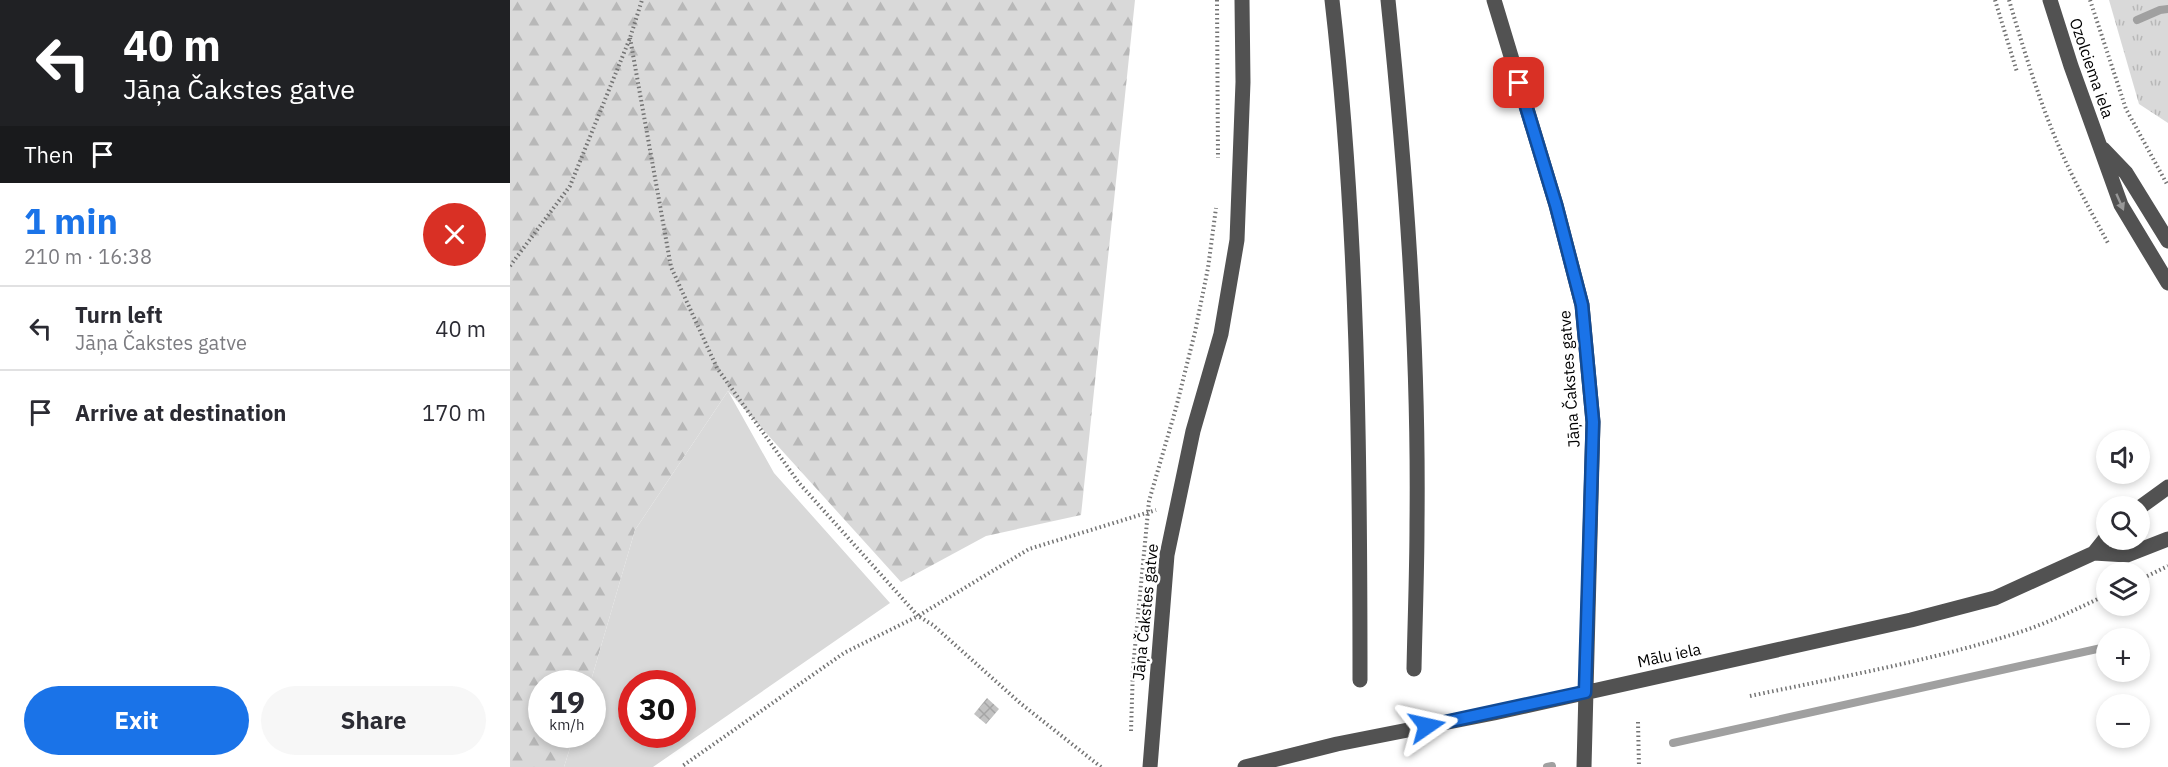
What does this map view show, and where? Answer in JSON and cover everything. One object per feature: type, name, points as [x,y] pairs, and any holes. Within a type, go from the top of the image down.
[{"type":"street","name":"Jāņa Čakstes gatve","points":[[1150,767],[1167,555],[1193,431],[1221,334],[1238,240],[1243,82],[1242,0]]},
{"type":"street","points":[[1332,0],[1350,203],[1360,496],[1360,680]]},
{"type":"street","points":[[1388,0],[1409,237],[1415,374],[1418,522],[1414,669]]},
{"type":"street","name":"Jāņa Čakstes gatve","points":[[1494,0],[1556,205],[1582,305],[1593,422],[1584,767]]},
{"type":"street","name":"Ozolciema iela","points":[[2050,0],[2121,206],[2168,283]]},
{"type":"street","name":"Ozolciema iela","points":[[2100,147],[2127,173],[2168,241]]},
{"type":"street","points":[[2150,500],[2168,487]]},
{"type":"street","name":"Mālu iela","points":[[2094,553],[2127,555],[2168,539]]},
{"type":"street","name":"Mālu iela","points":[[1245,767],[1337,744],[1911,620],[1995,598],[2096,550]]},
{"type":"path","points":[[510,266],[570,186],[630,38],[642,0]]},
{"type":"path","points":[[1217,0],[1218,165]]},
{"type":"path","points":[[1995,0],[2017,72]]},
{"type":"path","points":[[2008,0],[2030,70],[2059,147],[2078,189],[2108,243]]},
{"type":"path","points":[[2090,0],[2126,110],[2168,186]]},
{"type":"path","points":[[630,38],[671,267],[717,368],[799,483],[918,616],[933,625],[1020,703],[1101,767]]},
{"type":"path","points":[[1130,736],[1133,668],[1149,501],[1195,332],[1208,268],[1216,197]]},
{"type":"path","points":[[681,767],[844,653],[918,616],[1029,549],[1148,512],[1177,507]]},
{"type":"path","points":[[2150,575],[2168,566]]},
{"type":"path","points":[[1750,696],[1951,653],[2019,632],[2096,600]]},
{"type":"path","points":[[1638,722],[1638,767]]},
{"type":"green space","points":[[510,0],[1135,0],[1081,515],[986,536],[901,582],[728,391],[635,530],[594,670],[528,670],[528,748],[570,748],[564,767],[510,767]]},
{"type":"green space","points":[[2109,0],[2168,0],[2168,123],[2139,104]]},
{"type":"green space","points":[[728,391],[774,473],[890,603],[696,737],[696,670],[618,670],[618,748],[680,748],[653,767],[564,767],[570,748],[606,748],[606,670],[594,670],[635,530]]},
{"type":"building","points":[[987,698],[999,709],[986,724],[974,714]]},
{"type":"waterway","points":[[2137,20],[2168,9]]},
{"type":"waterway","points":[[1673,743],[2096,649]]},
{"type":"waterway","points":[[1547,767],[1552,766]]},
{"type":"route","points":[[1427,726],[1585,692],[1593,422],[1582,305],[1556,205],[1519,83]]}]
